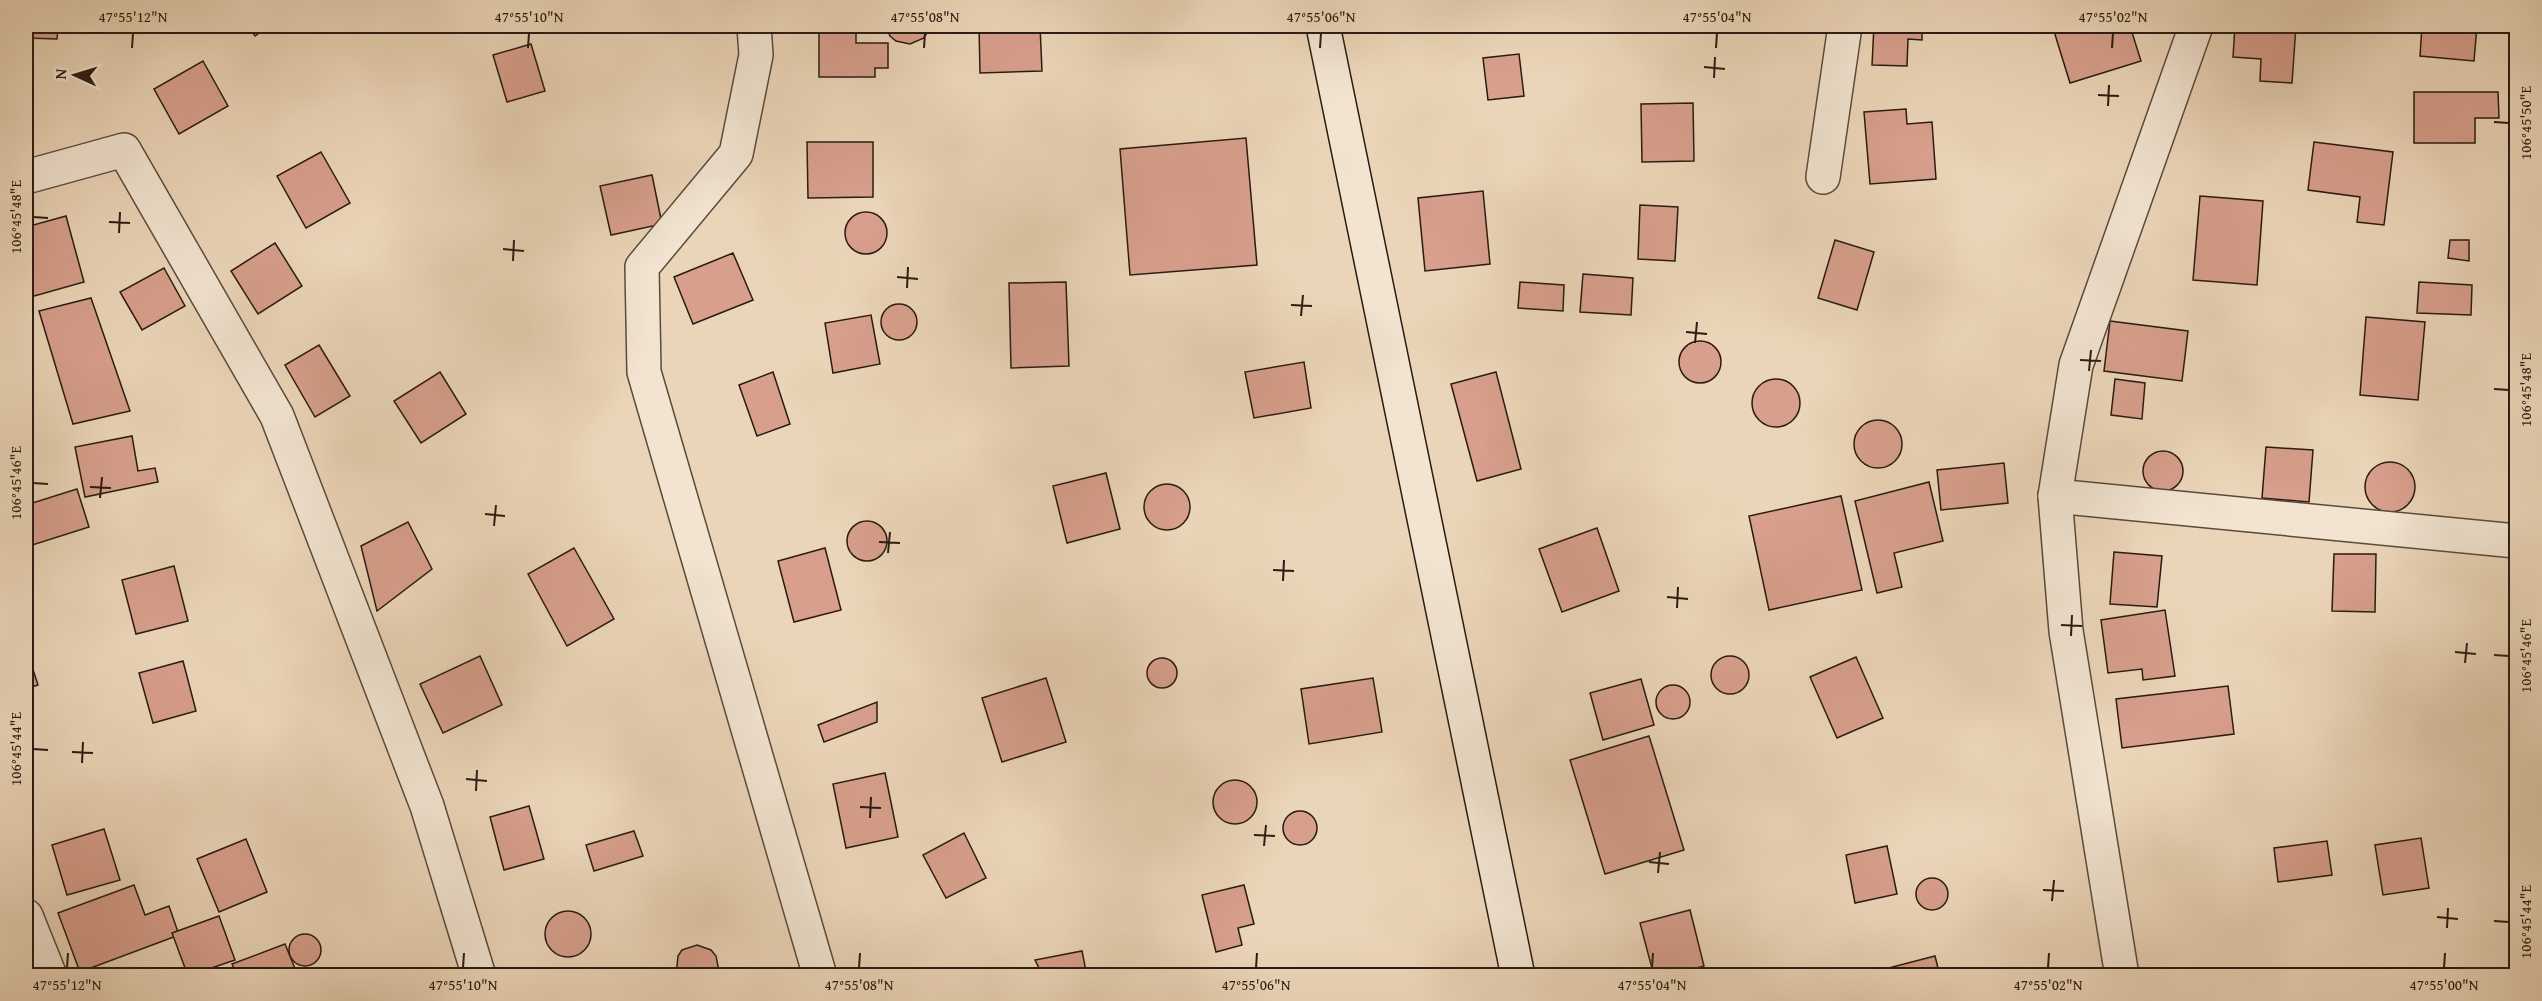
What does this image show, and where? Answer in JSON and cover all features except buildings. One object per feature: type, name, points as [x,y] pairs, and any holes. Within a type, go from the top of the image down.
[{"type":"street","points":[[754,26],[756,55],[736,154],[642,267],[644,372],[820,975]]},
{"type":"street","points":[[1323,26],[1518,975]]},
{"type":"street","points":[[1823,177],[1845,26]]},
{"type":"street","points":[[2122,975],[2066,631],[2055,496],[2076,365],[2196,26]]},
{"type":"street","points":[[26,177],[124,150],[277,416],[427,806],[479,975]]},
{"type":"street","points":[[2055,496],[2517,541]]},
{"type":"street","points":[[26,916],[50,975]]}]
